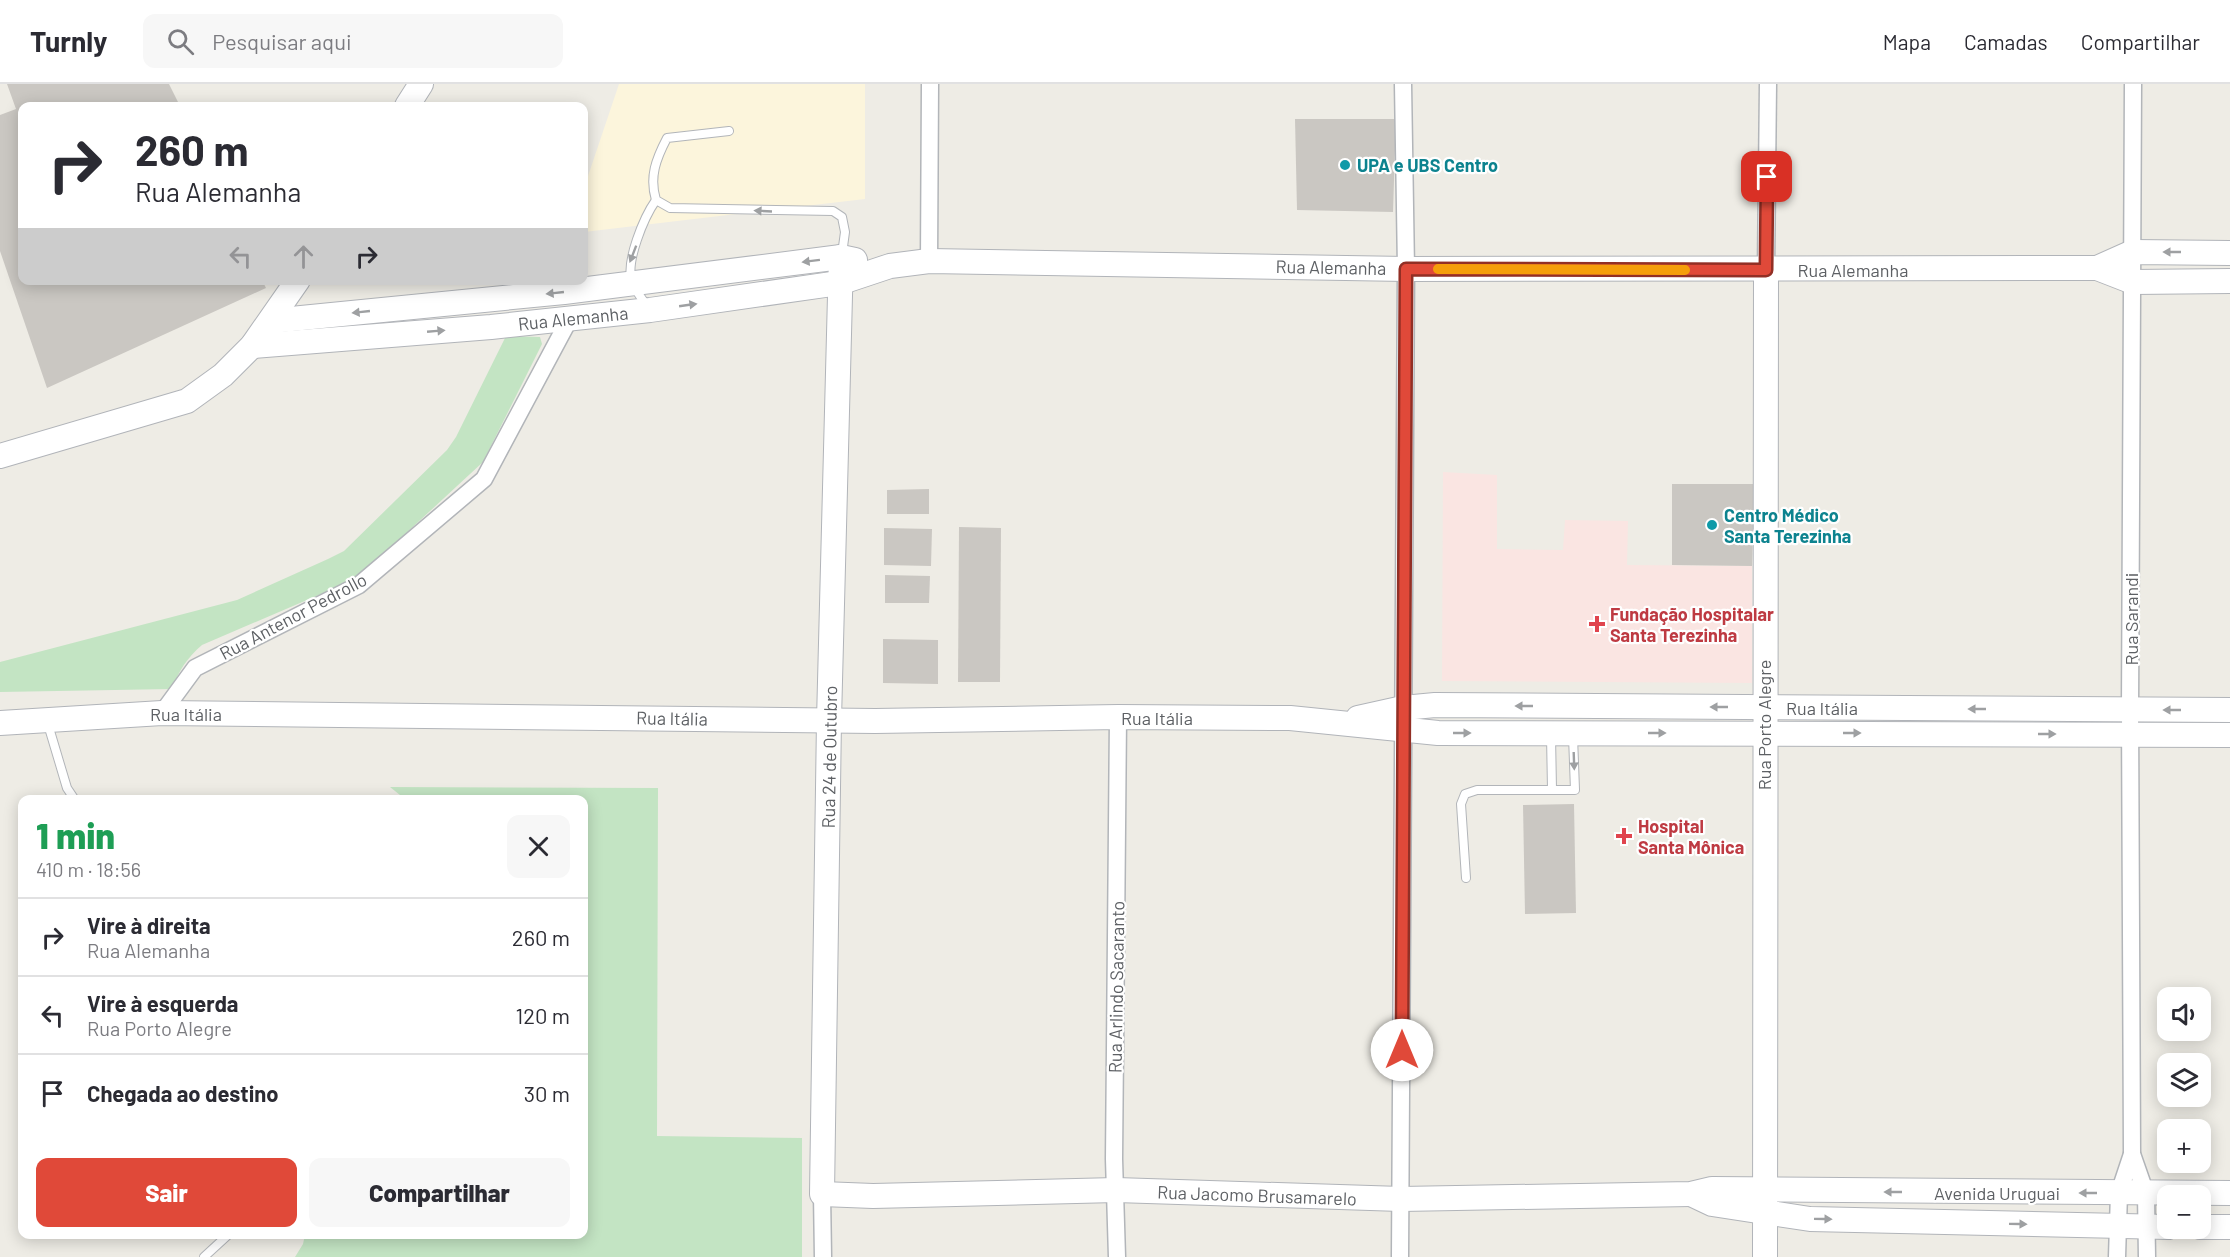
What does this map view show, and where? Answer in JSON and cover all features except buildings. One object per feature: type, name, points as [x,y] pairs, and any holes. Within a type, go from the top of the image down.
[{"type":"main road","points":[[410,102],[421,84]]},
{"type":"main road","name":"Rua Alemanha","points":[[2097,268],[2133,252],[2230,253]]},
{"type":"main road","name":"Rua Alemanha","points":[[262,334],[632,282],[841,257],[890,266]]},
{"type":"main road","name":"Rua 24 de Outubro","points":[[822,1194],[829,720],[841,257]]},
{"type":"main road","name":"Rua Alemanha","points":[[262,334],[570,318],[650,310],[839,284],[890,266],[929,261],[1406,269],[2097,268],[2133,282],[2230,281]]},
{"type":"main road","name":"Rua Porto Alegre","points":[[1765,1257],[1763,1190],[1766,270]]},
{"type":"main road","points":[[0,456],[187,401],[223,375],[262,334],[295,285]]},
{"type":"main road","name":"Rua Itália","points":[[1403,719],[1435,705],[2230,710]]},
{"type":"main road","name":"Rua Itália","points":[[0,723],[162,713],[829,720],[1118,717],[1290,718],[1343,722],[1403,719],[1562,733],[2230,735]]},
{"type":"main road","name":"Rua Jacomo Brusamarelo","points":[[822,1194],[873,1196],[1116,1190],[1401,1199],[1691,1194],[1712,1189],[1763,1190]]},
{"type":"main road","name":"Avenida Uruguai","points":[[1763,1190],[2230,1193]]},
{"type":"main road","points":[[1982,1192],[1984,1223]]},
{"type":"main road","name":"Rua Jacomo Brusamarelo","points":[[1691,1194],[1712,1204],[1765,1214]]},
{"type":"main road","name":"Avenida Uruguai","points":[[1765,1214],[1810,1219],[2157,1227]]},
{"type":"main road","points":[[2211,1227],[2230,1227]]},
{"type":"street","points":[[929,261],[930,84]]},
{"type":"street","points":[[1400,1257],[1406,269],[1403,84]]},
{"type":"street","name":"Rua Porto Alegre","points":[[1766,270],[1768,84]]},
{"type":"street","name":"Rua Sarandi","points":[[2133,84],[2130,710],[2132,734],[2132,1154],[2157,1227],[2147,1257]]},
{"type":"street","name":"Rua Antenor Pedrollo","points":[[162,713],[195,668],[359,585],[484,479],[570,318]]},
{"type":"street","name":"Rua Arlindo Sacaranto","points":[[1117,1257],[1118,717]]},
{"type":"street","name":"Rua Sarandi","points":[[2117,1257],[2118,1193],[2132,1154]]},
{"type":"street","name":"Rua 24 de Outubro","points":[[822,1194],[823,1257]]},
{"type":"lane","points":[[729,131],[667,138],[658,154],[651,183],[656,200],[670,208],[833,212],[842,218],[845,232],[841,257]]},
{"type":"lane","points":[[650,310],[632,282],[629,265],[648,212],[656,200]]},
{"type":"lane","points":[[47,721],[67,788],[72,795]]},
{"type":"lane","points":[[1552,789],[1562,733]]},
{"type":"lane","points":[[1466,878],[1461,804],[1465,794],[1477,790],[1575,790],[1562,733]]},
{"type":"lane","points":[[204,1257],[224,1239]]},
{"type":"shaded area","points":[[619,84],[865,84],[865,199],[588,232],[588,176]]},
{"type":"shaded area","name":"Fundação Hospitalar Santa Terezinha","points":[[1443,472],[1497,475],[1497,549],[1563,550],[1565,520],[1628,521],[1627,565],[1752,566],[1752,683],[1442,681]]},
{"type":"green space","points":[[506,336],[540,337],[542,344],[483,462],[363,573],[342,585],[202,645],[184,665],[172,689],[0,692],[0,662],[237,600],[344,551],[447,450],[456,437]]},
{"type":"green space","points":[[390,787],[658,788],[657,1136],[802,1138],[802,1257],[295,1257],[304,1239],[588,1239],[588,795],[400,795]]},
{"type":"slow traffic","points":[[1438,269],[1685,270]]},
{"type":"place","name":"UPA e UBS Centro","points":[[1345,165]]},
{"type":"place","name":"Centro Médico Santa Terezinha","points":[[1712,525]]},
{"type":"place","name":"Fundação Hospitalar Santa Terezinha","points":[[1597,624]]},
{"type":"place","name":"Hospital Santa Mônica","points":[[1624,836]]},
{"type":"route","points":[[1402,1050],[1406,269],[1766,270],[1767,177]]}]
